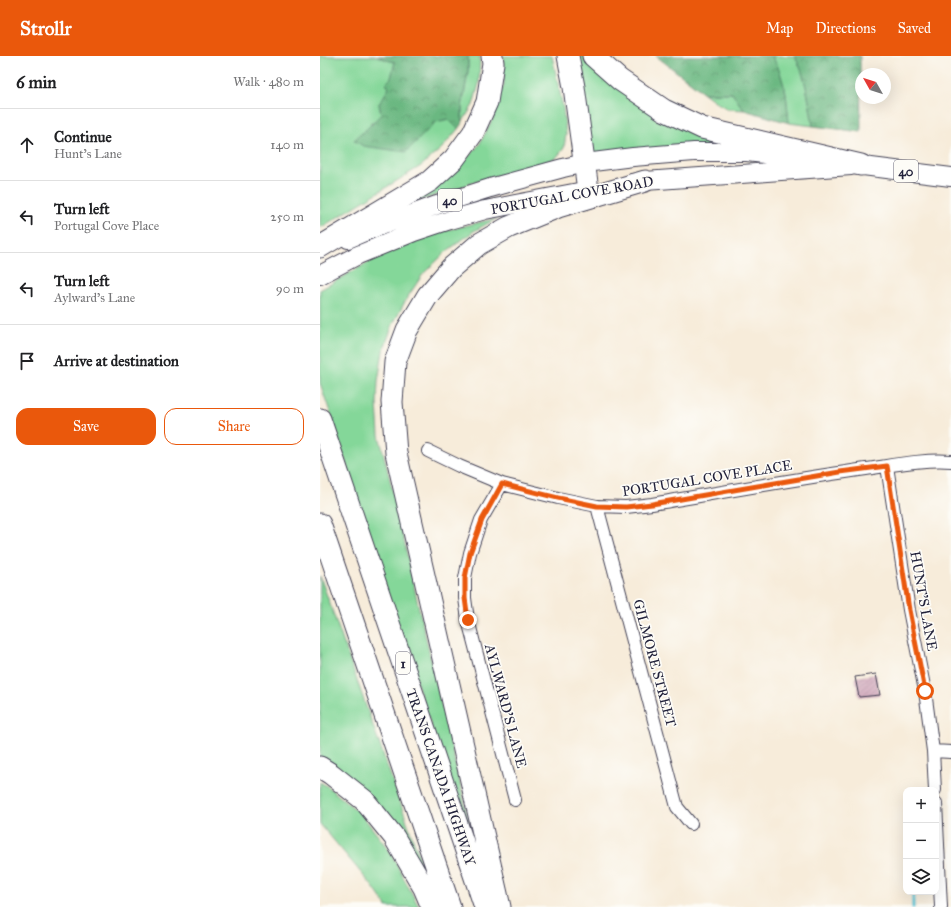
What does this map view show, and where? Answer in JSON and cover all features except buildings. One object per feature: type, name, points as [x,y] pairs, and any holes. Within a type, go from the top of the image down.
[{"type":"highway","points":[[320,247],[430,181],[454,159],[473,133],[487,102],[493,64],[492,56]]},
{"type":"highway","points":[[568,56],[574,87],[588,190]]},
{"type":"highway","points":[[593,56],[620,80],[664,110],[702,128],[861,166]]},
{"type":"highway","points":[[500,907],[396,453],[392,402],[395,362],[407,330],[428,295],[452,268],[479,244],[510,227],[558,206],[645,181]]},
{"type":"highway","name":"TRANS CANADA HIGHWAY","points":[[320,419],[485,907]]},
{"type":"highway","points":[[320,524],[450,907]]},
{"type":"highway","points":[[320,768],[331,774],[364,800],[394,836],[424,888],[432,907]]},
{"type":"main road","name":"PORTUGAL COVE ROAD","points":[[320,252],[368,230],[490,188],[585,163],[633,157],[694,152],[747,152],[951,177]]},
{"type":"main road","name":"PORTUGAL COVE ROAD","points":[[320,275],[358,255],[414,232],[485,210],[588,190],[645,181],[861,166]]},
{"type":"street","name":"PORTUGAL COVE PLACE","points":[[428,451],[502,484],[597,506],[626,507],[887,466],[929,461],[951,461]]},
{"type":"street","name":"HUNT'S LANE","points":[[887,466],[909,610],[925,691],[933,751],[935,787]]},
{"type":"street","name":"AYLWARD'S LANE","points":[[502,484],[482,520],[470,553],[465,578],[465,598],[468,620],[516,800]]},
{"type":"street","name":"GILMORE STREET","points":[[597,506],[677,807],[691,824]]},
{"type":"street","points":[[933,751],[951,752]]},
{"type":"street","points":[[937,823],[941,907]]},
{"type":"green space","points":[[320,56],[377,56],[395,62],[389,88],[379,104],[381,114],[370,124],[425,132],[436,122],[448,119],[458,129],[442,148],[421,166],[320,228]]},
{"type":"green space","points":[[377,56],[468,56],[468,71],[462,107],[462,123],[458,129],[448,119],[436,122],[406,152],[363,146],[354,140],[381,114],[379,104],[389,88],[386,83],[391,78],[395,62]]},
{"type":"green space","points":[[468,56],[480,56],[479,84],[473,105],[462,123],[462,107],[468,71]]},
{"type":"green space","points":[[503,56],[552,56],[563,107],[566,134],[564,148],[556,158],[475,182],[384,213],[452,174],[479,145],[493,118],[504,84]]},
{"type":"green space","points":[[572,56],[585,56],[755,148],[588,154]]},
{"type":"green space","points":[[656,56],[772,56],[779,69],[786,93],[789,123],[744,110],[732,93],[704,93]]},
{"type":"green space","points":[[772,56],[794,56],[798,62],[804,79],[813,126],[789,123],[786,93],[779,69]]},
{"type":"green space","points":[[794,56],[860,56],[860,68],[855,68],[855,104],[861,104],[861,132],[813,126],[809,99],[798,62]]},
{"type":"green space","points":[[704,93],[732,93],[744,110],[728,109]]},
{"type":"green space","points":[[498,218],[474,231],[447,251],[423,274],[407,298],[393,324],[383,351],[378,381],[377,403],[379,435],[469,822],[472,851],[320,383],[320,290],[381,255],[439,232]]},
{"type":"green space","points":[[320,576],[422,864],[320,761]]},
{"type":"green space","points":[[320,782],[361,814],[389,850],[419,907],[387,907],[373,887],[320,824]]},
{"type":"waterway","points":[[913,895],[913,907]]},
{"type":"route","points":[[468,620],[465,598],[465,578],[470,553],[482,520],[502,484],[597,506],[626,507],[652,504],[840,472],[887,466],[909,610],[925,691]]}]
